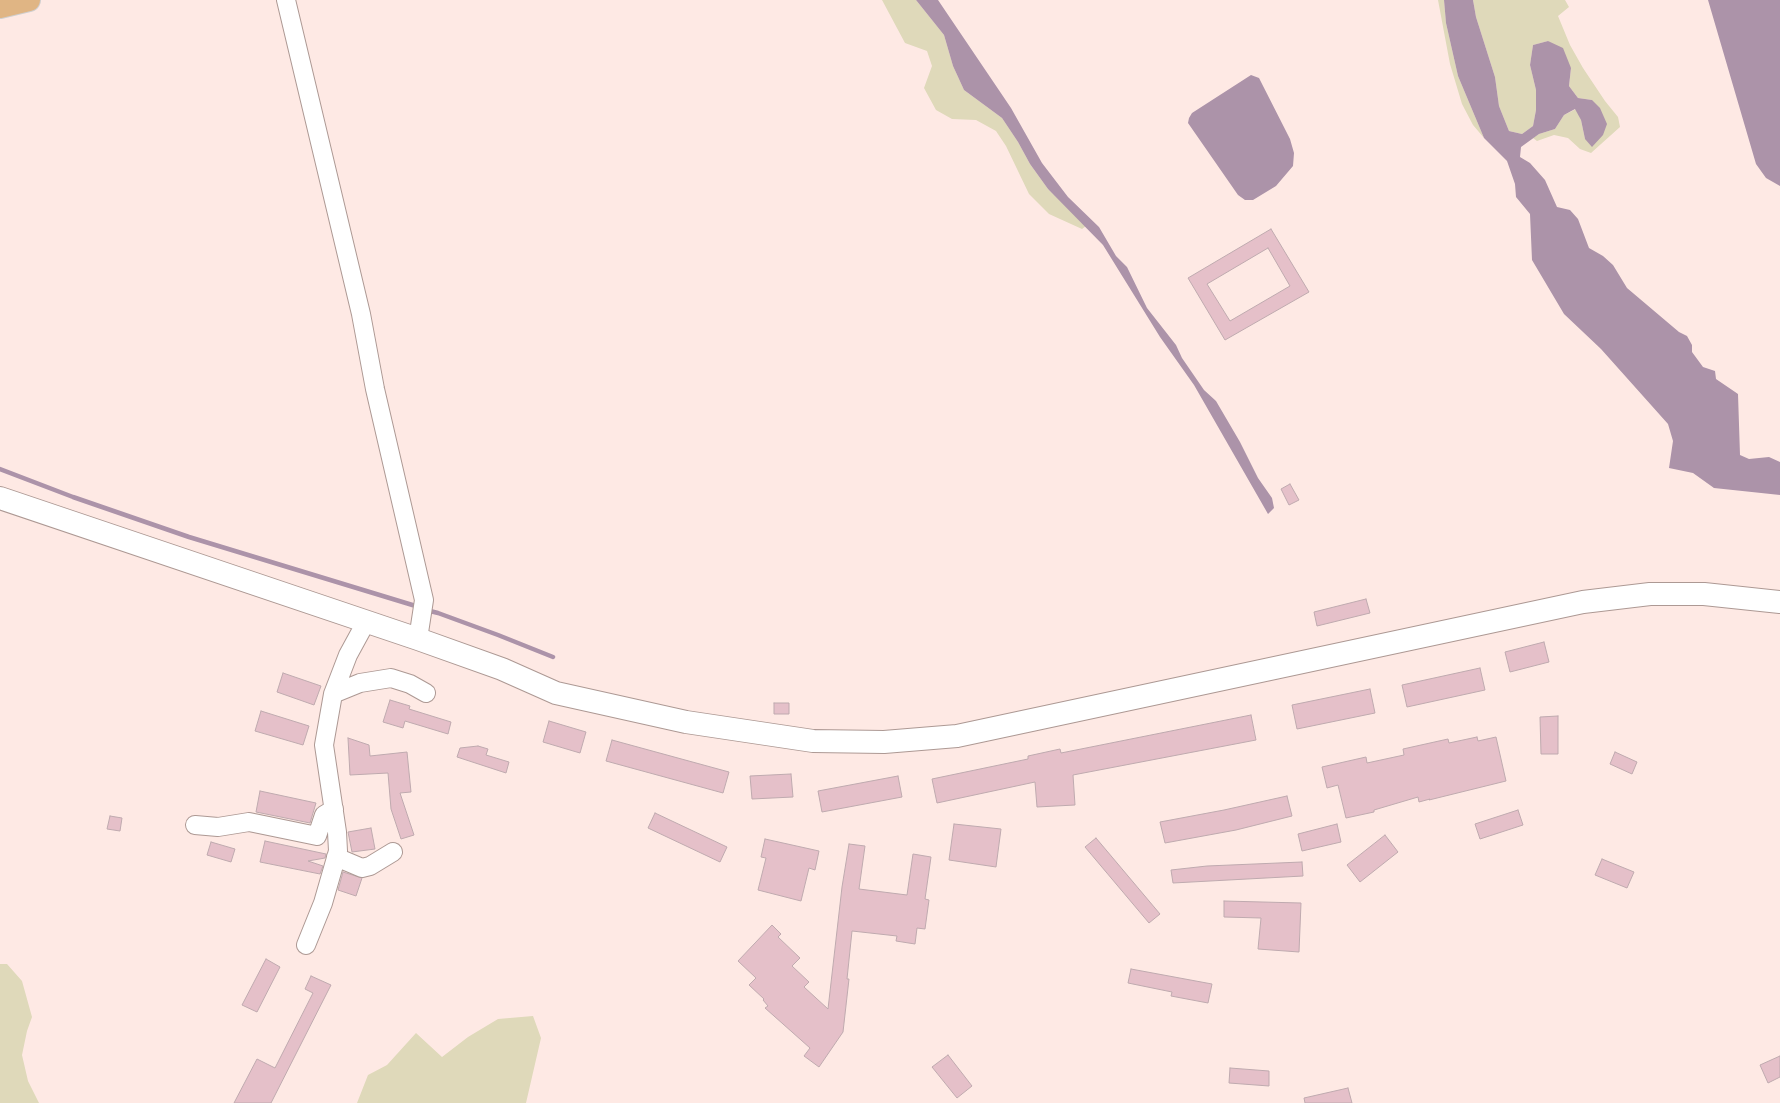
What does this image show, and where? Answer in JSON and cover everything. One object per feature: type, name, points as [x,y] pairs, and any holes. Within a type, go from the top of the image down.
[{"type":"main road","points":[[0,7],[29,0]]},
{"type":"main road","points":[[0,498],[502,669],[556,693],[670,719],[813,741],[884,742],[958,736],[1583,602],[1650,594],[1704,594],[1780,602]]},
{"type":"street","points":[[286,0],[361,314],[375,389],[424,600],[418,640]]},
{"type":"street","points":[[306,945],[323,903],[338,850],[334,809],[324,745],[333,694],[348,655],[366,622]]},
{"type":"street","points":[[333,694],[360,683],[391,678],[410,684],[426,693]]},
{"type":"street","points":[[195,825],[218,827],[249,822],[317,836],[324,815],[334,809]]},
{"type":"street","points":[[336,857],[362,868],[370,866],[393,852]]},
{"type":"shaded area","points":[[882,0],[916,0],[944,35],[953,66],[964,90],[1002,118],[1030,164],[1048,189],[1086,226],[1082,229],[1049,214],[1029,194],[1006,146],[996,131],[976,120],[952,119],[936,110],[924,88],[932,66],[927,51],[905,43]]},
{"type":"shaded area","points":[[916,0],[938,0],[1011,108],[1042,163],[1068,197],[1099,227],[1116,256],[1127,267],[1147,308],[1176,345],[1182,358],[1204,390],[1216,401],[1240,442],[1258,478],[1272,498],[1274,508],[1268,514],[1194,385],[1160,337],[1103,245],[1048,189],[1030,164],[1002,118],[964,90],[953,66],[944,35]]},
{"type":"shaded area","points":[[1438,0],[1444,0],[1446,23],[1458,76],[1484,138],[1473,125],[1462,104],[1450,64]]},
{"type":"shaded area","points":[[1444,0],[1473,0],[1476,17],[1495,77],[1499,106],[1509,131],[1522,134],[1533,126],[1536,110],[1536,90],[1530,65],[1533,45],[1548,41],[1563,48],[1571,68],[1569,86],[1578,98],[1592,100],[1600,108],[1607,124],[1603,135],[1592,147],[1585,139],[1581,120],[1575,109],[1564,115],[1555,129],[1539,134],[1521,147],[1520,157],[1530,163],[1545,180],[1557,207],[1570,210],[1578,219],[1589,248],[1603,256],[1613,265],[1627,288],[1679,332],[1687,336],[1692,345],[1692,352],[1703,367],[1715,371],[1716,379],[1738,394],[1740,455],[1749,459],[1769,457],[1780,462],[1780,495],[1714,488],[1693,473],[1669,468],[1673,441],[1668,424],[1601,349],[1564,314],[1532,260],[1530,214],[1516,197],[1515,184],[1507,161],[1484,138],[1458,76],[1446,23]]},
{"type":"shaded area","points":[[1473,0],[1565,0],[1569,7],[1558,16],[1570,45],[1605,101],[1618,117],[1620,127],[1591,153],[1580,149],[1568,138],[1554,135],[1537,141],[1533,138],[1539,134],[1555,129],[1564,115],[1576,109],[1581,120],[1585,139],[1592,100],[1578,98],[1569,86],[1571,68],[1548,41],[1533,45],[1530,65],[1536,90],[1536,110],[1533,126],[1522,134],[1509,131],[1499,106],[1495,77],[1476,17]]},
{"type":"shaded area","points":[[1708,0],[1780,0],[1780,186],[1766,178],[1756,164]]},
{"type":"shaded area","points":[[1251,75],[1259,78],[1290,139],[1294,153],[1293,166],[1276,186],[1253,200],[1245,200],[1238,195],[1188,123],[1192,113]]},
{"type":"shaded area","points":[[0,964],[7,964],[22,981],[32,1017],[27,1031],[22,1055],[28,1081],[39,1103],[0,1103]]},
{"type":"shaded area","points":[[533,1016],[541,1038],[526,1103],[357,1103],[368,1075],[387,1065],[416,1033],[442,1057],[468,1037],[498,1019]]},
{"type":"building","points":[[1271,229],[1309,292],[1225,340],[1188,278]],"holes":[[[1268,248],[1290,286],[1230,321],[1207,284]]]},
{"type":"building","points":[[1290,484],[1299,500],[1289,505],[1281,489]]},
{"type":"building","points":[[1366,599],[1370,613],[1317,626],[1314,612]]},
{"type":"building","points":[[1544,642],[1549,662],[1510,672],[1505,652]]},
{"type":"building","points":[[1480,668],[1485,690],[1407,707],[1402,685]]},
{"type":"building","points":[[283,673],[321,686],[314,705],[277,692]]},
{"type":"building","points":[[1370,689],[1375,713],[1297,729],[1292,705]]},
{"type":"building","points":[[390,700],[410,706],[409,709],[451,722],[448,734],[405,721],[403,728],[383,722]]},
{"type":"building","points":[[774,703],[789,703],[789,714],[774,714]]},
{"type":"building","points":[[261,711],[309,726],[303,745],[255,731]]},
{"type":"building","points":[[1251,715],[1256,740],[1073,775],[1075,805],[1037,807],[1035,782],[937,803],[932,779],[1028,759],[1028,756],[1060,749],[1061,753]]},
{"type":"building","points":[[1558,716],[1558,754],[1541,754],[1540,717]]},
{"type":"building","points":[[549,721],[586,732],[580,753],[543,742]]},
{"type":"building","points":[[1477,737],[1478,741],[1496,737],[1506,781],[1419,802],[1418,797],[1374,810],[1374,812],[1346,818],[1338,785],[1327,788],[1322,767],[1366,757],[1367,763],[1404,755],[1403,749],[1448,739],[1449,743]]},
{"type":"building","points":[[348,738],[369,745],[370,756],[407,752],[411,792],[400,793],[414,835],[401,839],[391,809],[388,773],[350,775]]},
{"type":"building","points":[[612,740],[729,772],[723,793],[606,761]]},
{"type":"building","points":[[478,746],[488,749],[486,755],[509,762],[506,773],[457,757],[460,748]]},
{"type":"building","points":[[1615,752],[1637,762],[1632,774],[1610,764]]},
{"type":"building","points":[[791,774],[793,797],[752,799],[750,776]]},
{"type":"building","points":[[898,776],[902,797],[822,812],[818,791]]},
{"type":"building","points":[[260,791],[316,803],[310,823],[256,812]]},
{"type":"building","points":[[1287,796],[1292,816],[1236,830],[1165,843],[1160,822]]},
{"type":"building","points":[[1518,810],[1523,825],[1480,839],[1475,824]]},
{"type":"building","points":[[655,813],[727,847],[720,862],[648,828]]},
{"type":"building","points":[[110,816],[122,818],[120,831],[107,829]]},
{"type":"building","points":[[954,824],[1001,829],[996,867],[949,860]]},
{"type":"building","points":[[1337,824],[1341,842],[1302,851],[1298,834]]},
{"type":"building","points":[[371,828],[375,849],[352,852],[348,832]]},
{"type":"building","points":[[1385,835],[1398,852],[1360,882],[1347,865]]},
{"type":"building","points":[[1096,838],[1160,914],[1149,923],[1085,847]]},
{"type":"building","points":[[765,839],[819,851],[815,870],[809,868],[801,901],[758,890],[766,858],[761,857]]},
{"type":"building","points":[[265,841],[326,854],[325,858],[308,861],[323,866],[320,874],[260,862]]},
{"type":"building","points":[[211,842],[235,849],[231,862],[207,855]]},
{"type":"building","points":[[849,844],[865,846],[859,889],[907,895],[913,854],[931,857],[925,899],[929,900],[925,929],[917,928],[915,944],[896,941],[897,936],[852,931],[847,979],[849,979],[843,1032],[819,1067],[804,1056],[810,1048],[765,1008],[768,1006],[763,1000],[764,999],[749,985],[756,978],[738,961],[772,925],[781,934],[778,937],[800,958],[792,966],[809,982],[804,987],[828,1009],[842,887]]},
{"type":"building","points":[[1602,859],[1634,872],[1627,888],[1595,875]]},
{"type":"building","points":[[1302,862],[1303,876],[1173,883],[1171,870],[1207,866]]},
{"type":"building","points":[[343,872],[362,878],[356,896],[338,890]]},
{"type":"building","points":[[1224,901],[1301,903],[1299,952],[1258,949],[1261,918],[1224,917]]},
{"type":"building","points":[[266,959],[280,967],[257,1012],[242,1005]]},
{"type":"building","points":[[1131,969],[1212,984],[1208,1003],[1171,996],[1172,992],[1128,983]]},
{"type":"building","points":[[311,976],[331,985],[271,1103],[234,1103],[257,1059],[275,1068],[313,993],[305,989]]},
{"type":"building","points":[[948,1055],[972,1086],[957,1098],[932,1067]]},
{"type":"building","points":[[1780,1056],[1780,1077],[1768,1083],[1760,1065]]},
{"type":"building","points":[[1230,1068],[1269,1071],[1269,1086],[1229,1083]]},
{"type":"building","points":[[1348,1088],[1352,1103],[1305,1103],[1304,1098]]},
{"type":"waterway","points":[[0,469],[73,497],[189,537],[419,607]]},
{"type":"waterway","points":[[426,610],[498,635],[553,657]]}]
